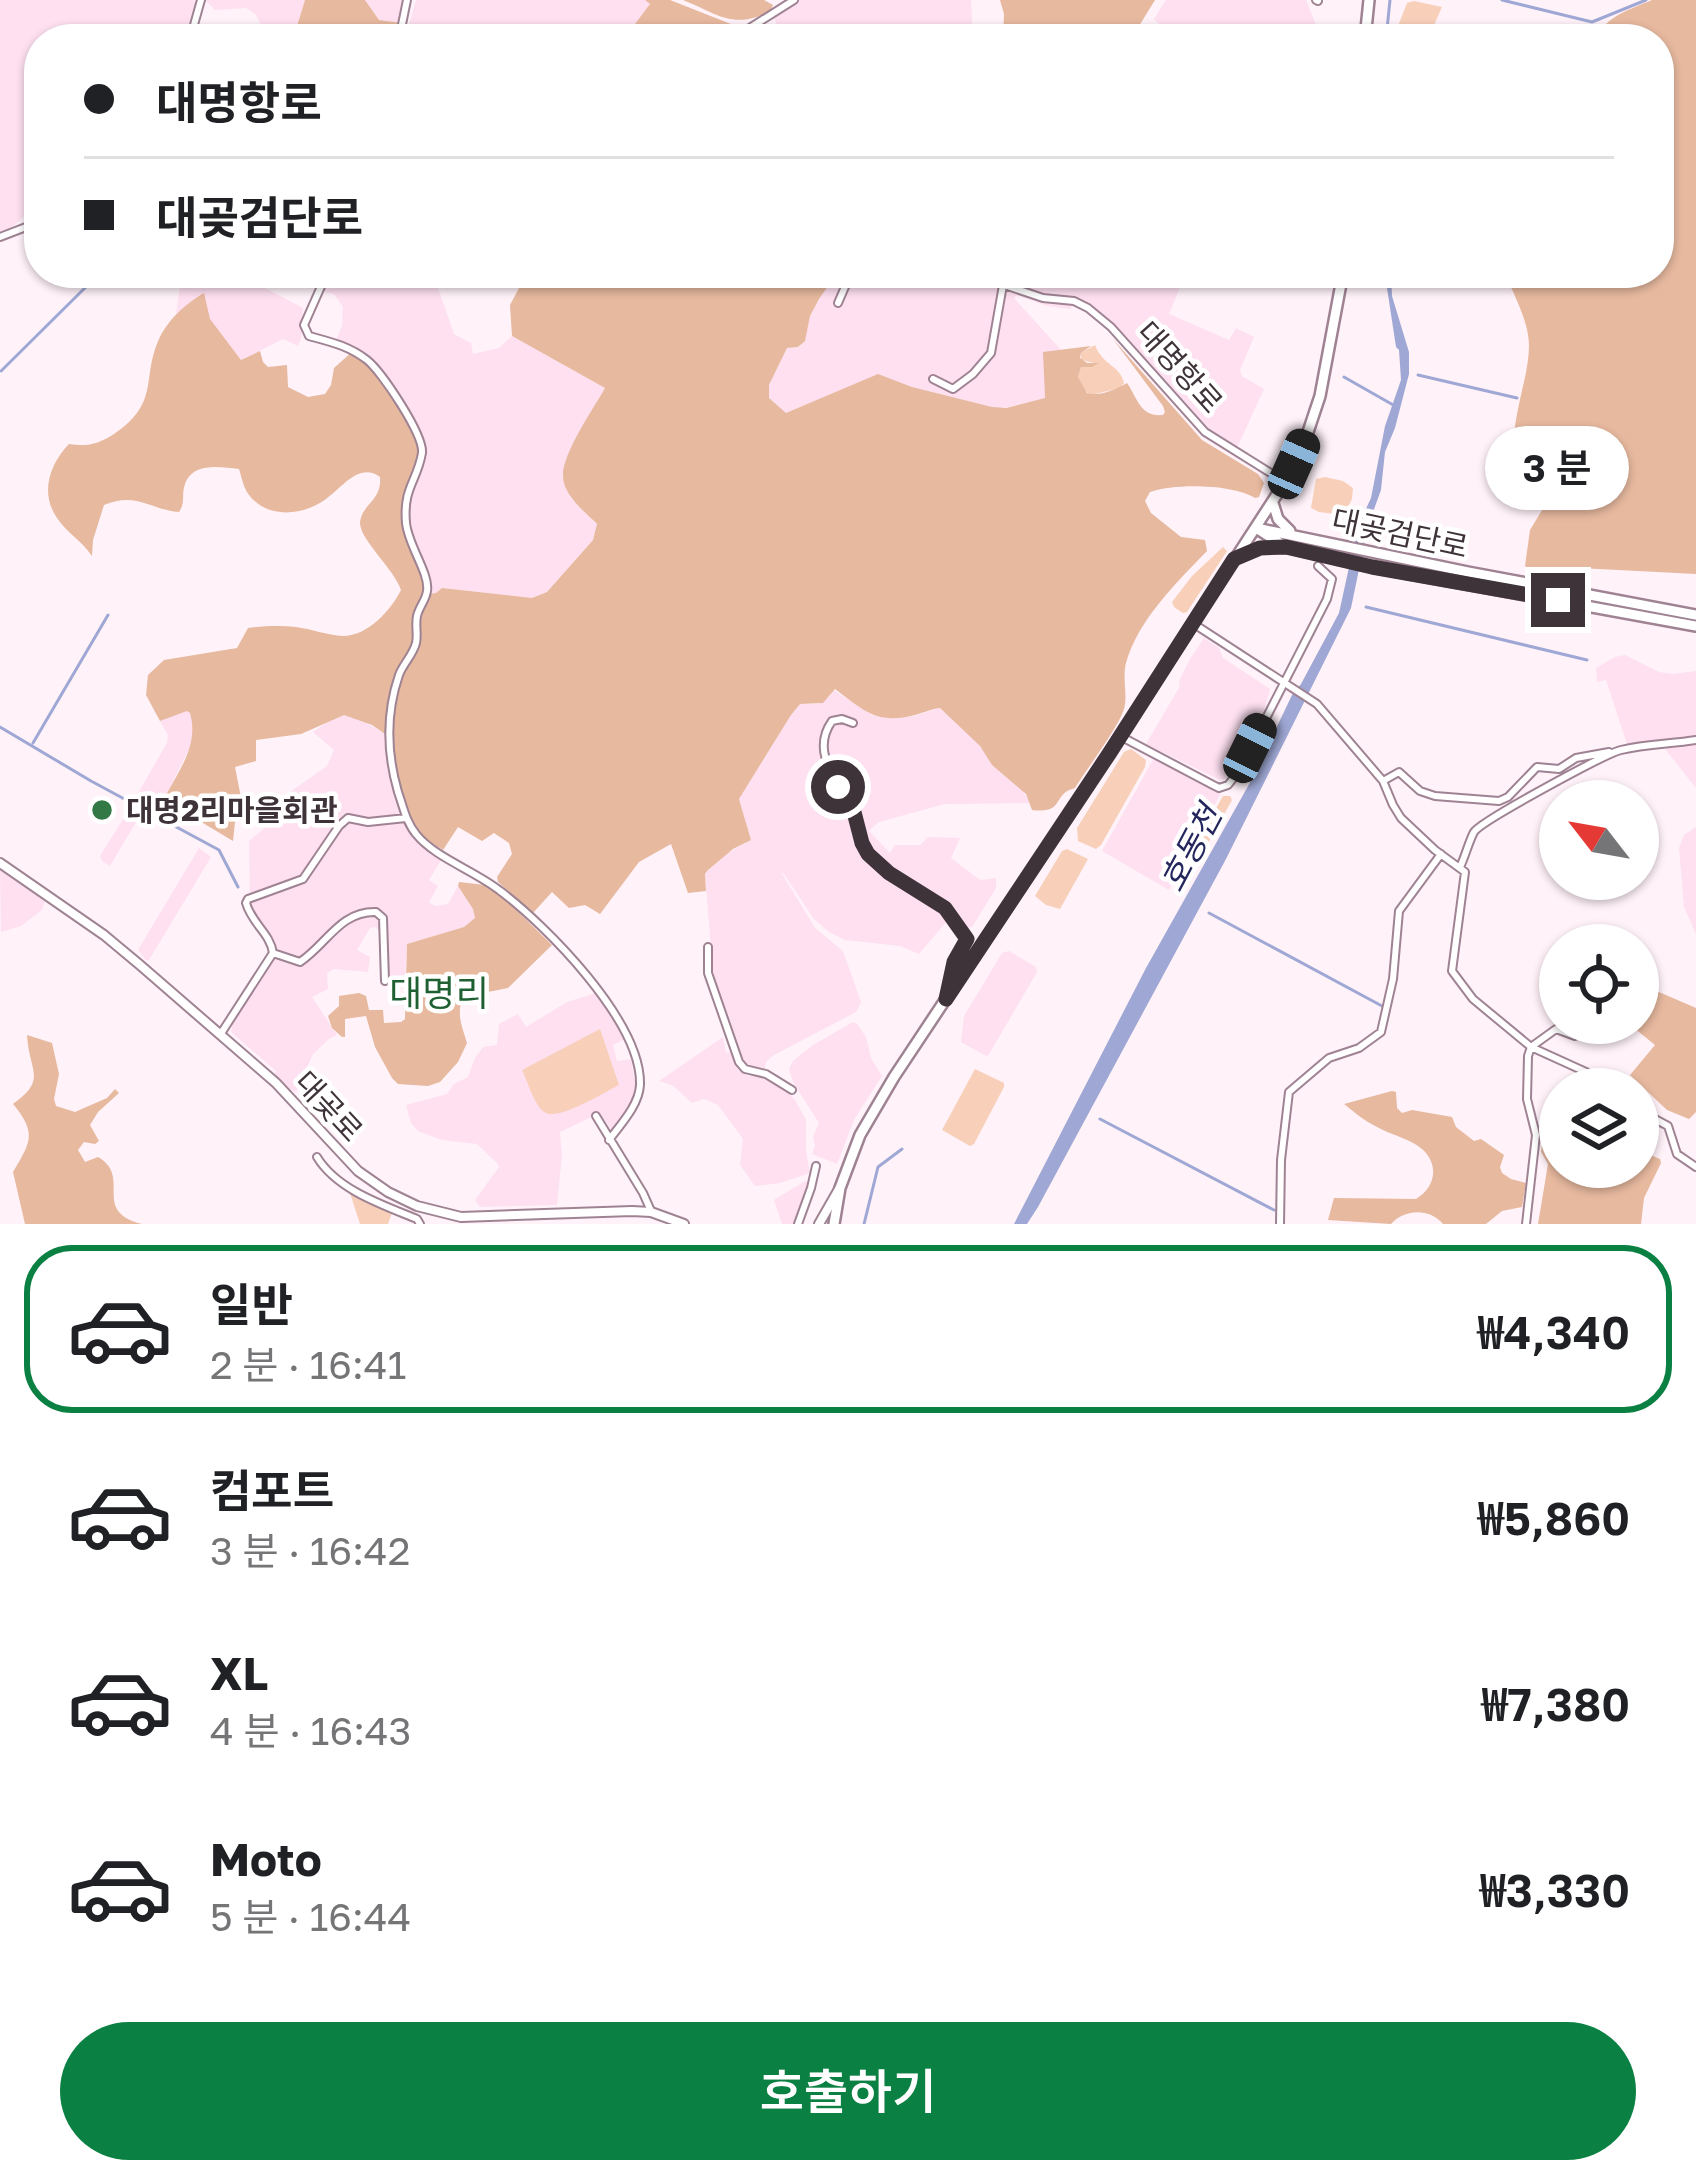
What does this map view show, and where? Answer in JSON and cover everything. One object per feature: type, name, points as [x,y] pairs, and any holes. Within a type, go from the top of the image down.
[{"type":"main road","points":[[834,1224],[840,1188],[860,1136],[894,1077],[1285,482],[1320,396],[1340,288]]},
{"type":"main road","points":[[1273,503],[1278,519],[1294,534]]},
{"type":"main road","name":"대곶검단로","points":[[1256,528],[1696,615]]},
{"type":"main road","name":"대곶검단로","points":[[1256,528],[1286,547],[1372,567],[1696,626]]},
{"type":"main road","points":[[1234,559],[1260,548],[1286,547]]},
{"type":"street","points":[[757,24],[794,0]]},
{"type":"street","points":[[320,288],[304,325],[306,332],[339,342],[371,363],[404,411],[422,451],[404,500],[407,532],[428,580],[427,595],[416,620],[416,646],[398,679],[389,738],[406,818],[420,839],[520,907],[562,948],[613,1010],[631,1046],[640,1085],[636,1101],[610,1140]]},
{"type":"street","points":[[838,303],[844,288]]},
{"type":"street","points":[[934,379],[953,388],[983,364],[992,349],[1002,288]]},
{"type":"street","name":"대명항로","points":[[1014,288],[1043,298],[1074,301],[1100,317],[1205,431],[1285,482]]},
{"type":"street","points":[[1120,736],[1224,788],[1239,771],[1314,628],[1332,585],[1318,566]]},
{"type":"street","points":[[1193,624],[1313,701],[1383,781],[1401,818],[1460,867],[1466,877],[1452,971],[1473,999],[1531,1047],[1577,1068]]},
{"type":"street","points":[[853,723],[832,722],[823,749],[834,780],[854,812],[865,849],[881,867],[945,908],[967,939],[954,962],[946,999]]},
{"type":"street","points":[[1383,781],[1399,772],[1420,791],[1435,796],[1499,801],[1537,767],[1559,769],[1576,758],[1696,740]]},
{"type":"street","points":[[1460,867],[1474,832],[1489,820],[1616,751]]},
{"type":"street","points":[[220,1035],[273,953],[269,938],[250,918],[248,899],[303,879],[348,818],[368,822],[406,818]]},
{"type":"street","points":[[1280,1224],[1289,1092],[1329,1058],[1359,1048],[1382,1032],[1393,980],[1399,910],[1441,854]]},
{"type":"street","name":"대곶로","points":[[0,863],[104,935],[306,1113],[358,1171],[388,1192],[417,1206],[473,1217],[651,1212],[684,1224]]},
{"type":"street","points":[[273,953],[300,962],[344,920],[357,913],[376,912],[383,918],[385,981]]},
{"type":"street","points":[[708,947],[708,973],[739,1062],[792,1090]]},
{"type":"street","points":[[1526,1224],[1536,1136],[1527,1099],[1528,1052],[1539,1041]]},
{"type":"street","points":[[596,1116],[651,1212]]},
{"type":"street","points":[[1659,1122],[1668,1126],[1677,1154],[1696,1167]]},
{"type":"street","points":[[317,1157],[340,1183],[420,1224]]},
{"type":"street","points":[[798,1224],[815,1166]]},
{"type":"street","points":[[819,1224],[840,1188]]},
{"type":"shaded area","points":[[0,0],[194,0],[189,24],[24,24],[24,216],[0,234]]},
{"type":"shaded area","points":[[205,0],[305,0],[298,24],[260,24],[246,8],[215,10]]},
{"type":"shaded area","points":[[305,0],[365,0],[379,20],[402,23],[402,24],[298,24]]},
{"type":"shaded area","points":[[365,0],[405,0],[402,23],[379,20]]},
{"type":"shaded area","points":[[416,0],[645,0],[651,4],[636,24],[409,24]]},
{"type":"shaded area","points":[[645,0],[670,0],[731,24],[635,24],[650,4]]},
{"type":"shaded area","points":[[683,0],[764,0],[773,5],[770,12],[735,20]]},
{"type":"shaded area","points":[[798,0],[971,0],[972,24],[777,24],[774,18]]},
{"type":"shaded area","points":[[1000,0],[1155,0],[1140,24],[1004,24]]},
{"type":"shaded area","points":[[1166,0],[1306,0],[1316,24],[1159,24],[1154,19]]},
{"type":"shaded area","points":[[1652,0],[1696,0],[1696,574],[1579,568],[1548,575],[1530,572],[1525,566],[1530,530],[1545,498],[1524,479],[1514,448],[1529,346],[1511,288],[1674,288],[1674,24],[1607,24]]},
{"type":"shaded area","points":[[1407,3],[1442,7],[1435,24],[1399,24]]},
{"type":"shaded area","points":[[180,288],[265,288],[303,308],[301,339],[298,346],[283,339],[241,360],[209,318],[199,295],[176,314]]},
{"type":"shaded area","points":[[325,288],[438,288],[454,334],[471,343],[473,354],[499,348],[512,336],[605,388],[562,476],[571,498],[597,525],[593,540],[547,592],[532,598],[443,588],[427,595],[371,363],[336,340],[343,307],[334,294],[324,292]]},
{"type":"shaded area","points":[[519,288],[827,288],[810,316],[805,341],[787,348],[769,385],[769,398],[786,413],[878,374],[912,387],[1006,408],[1045,398],[1043,352],[1091,346],[1080,358],[1099,363],[1081,367],[1078,377],[1087,393],[1103,393],[1127,383],[1144,410],[1163,415],[1163,406],[1113,339],[1202,440],[1258,474],[1264,483],[1255,498],[1204,486],[1150,492],[1145,501],[1151,513],[1181,537],[1205,540],[1207,551],[1139,632],[1126,663],[1121,717],[1075,788],[1050,809],[1032,810],[1026,794],[940,708],[888,718],[870,713],[835,689],[823,703],[800,704],[791,715],[739,799],[751,840],[708,870],[706,891],[688,893],[671,844],[639,862],[600,914],[585,905],[569,908],[552,892],[533,913],[498,882],[512,854],[509,843],[494,833],[482,841],[458,827],[443,850],[428,840],[413,824],[403,801],[392,739],[344,715],[301,734],[256,740],[256,761],[235,767],[242,803],[232,814],[233,841],[166,795],[187,756],[192,724],[187,711],[160,721],[146,695],[148,675],[164,660],[237,648],[248,628],[290,626],[343,636],[361,632],[378,620],[401,590],[361,529],[380,477],[358,474],[317,505],[286,512],[257,503],[245,489],[239,469],[201,469],[185,484],[179,512],[125,500],[104,505],[92,556],[52,509],[48,489],[56,461],[69,444],[98,442],[129,422],[145,399],[162,333],[204,293],[210,319],[241,360],[260,351],[268,367],[287,365],[288,387],[308,397],[325,394],[334,368],[353,351],[386,383],[422,451],[405,515],[428,594],[442,588],[532,598],[547,592],[593,540],[597,524],[571,497],[563,477],[573,444],[605,388],[512,336],[510,305]]},
{"type":"shaded area","points":[[827,288],[1180,288],[1169,314],[1229,340],[1236,328],[1254,337],[1240,370],[1264,389],[1237,448],[1206,428],[1126,338],[1076,297],[1072,296],[1071,309],[1017,295],[1014,298],[1062,351],[1044,353],[1045,399],[998,409],[878,375],[786,413],[769,398],[769,385],[787,348],[799,347],[804,341]]},
{"type":"shaded area","points":[[1095,345],[1124,383],[1091,395],[1078,377],[1081,366],[1094,363],[1081,360],[1081,353]]},
{"type":"shaded area","points":[[1325,477],[1353,488],[1344,515],[1311,508],[1316,479]]},
{"type":"shaded area","points":[[1223,547],[1227,551],[1187,612],[1174,607],[1172,602],[1192,576]]},
{"type":"shaded area","points":[[1204,638],[1219,648],[1223,658],[1270,689],[1239,759],[1220,780],[1146,744]]},
{"type":"shaded area","points":[[1625,655],[1659,672],[1696,671],[1696,738],[1628,747],[1606,680],[1597,682],[1596,668]]},
{"type":"shaded area","points":[[832,689],[872,715],[910,717],[940,708],[1030,803],[945,804],[879,822],[869,831],[890,853],[895,845],[920,845],[928,837],[960,838],[951,858],[980,880],[996,878],[996,888],[972,927],[965,928],[954,913],[919,954],[900,946],[845,940],[829,932],[781,872],[815,928],[843,951],[861,1002],[856,1012],[774,1055],[765,1068],[747,1066],[713,973],[705,874],[721,857],[751,840],[739,799],[791,715],[800,704],[818,704]]},
{"type":"shaded area","points":[[187,711],[194,725],[190,747],[166,795],[160,792],[151,806],[137,795],[167,743],[160,721]]},
{"type":"shaded area","points":[[345,715],[385,734],[390,778],[407,827],[443,857],[429,880],[438,886],[429,902],[448,904],[458,886],[475,918],[464,927],[407,944],[405,981],[383,980],[382,933],[370,928],[357,950],[370,957],[368,972],[334,969],[327,973],[328,989],[312,997],[337,1035],[313,1054],[296,1092],[231,1032],[234,1018],[276,951],[270,932],[250,904],[249,841],[266,827],[270,806],[327,766],[334,750],[313,732]]},
{"type":"shaded area","points":[[1696,743],[1696,788],[1665,749]]},
{"type":"shaded area","points":[[1131,749],[1146,760],[1145,767],[1101,845],[1096,849],[1078,841],[1077,828],[1124,752]]},
{"type":"shaded area","points":[[1154,758],[1222,791],[1169,890],[1102,851]]},
{"type":"shaded area","points":[[1223,796],[1232,800],[1201,848],[1198,840]]},
{"type":"shaded area","points":[[128,811],[139,817],[110,866],[100,856]]},
{"type":"shaded area","points":[[1696,827],[1696,934],[1684,907],[1679,848],[1684,835]]},
{"type":"shaded area","points":[[199,848],[211,857],[146,960],[138,950]]},
{"type":"shaded area","points":[[1067,849],[1088,859],[1060,909],[1035,896]]},
{"type":"shaded area","points":[[0,869],[45,901],[42,910],[21,926],[1,932]]},
{"type":"shaded area","points":[[459,882],[485,885],[552,945],[508,988],[463,997],[460,1015],[467,1043],[440,1082],[398,1084],[375,1047],[366,1016],[345,1019],[342,1037],[328,1016],[339,1006],[339,996],[359,993],[366,996],[369,1010],[383,1010],[384,1023],[405,1019],[407,944],[464,927],[475,918]]},
{"type":"shaded area","points":[[1009,951],[1037,972],[988,1056],[961,1042],[964,1016],[1002,953]]},
{"type":"shaded area","points":[[1659,992],[1696,1008],[1696,1112],[1689,1119],[1659,1102],[1659,1068],[1636,1068],[1659,1044]]},
{"type":"shaded area","points":[[596,993],[625,1039],[613,1045],[617,1061],[631,1059],[632,1101],[612,1131],[600,1113],[560,1132],[557,1205],[480,1207],[475,1200],[499,1167],[497,1163],[477,1144],[442,1140],[418,1131],[406,1105],[447,1094],[468,1077],[483,1047],[497,1045],[499,1024],[518,1014],[526,1027],[567,1002]]},
{"type":"shaded area","points":[[853,1022],[866,1037],[882,1076],[855,1118],[837,1164],[812,1154],[819,1123],[789,1069],[813,1045]]},
{"type":"shaded area","points":[[600,1029],[619,1085],[572,1109],[546,1113],[522,1070]]},
{"type":"shaded area","points":[[27,1035],[52,1043],[59,1074],[56,1106],[75,1112],[107,1098],[115,1089],[119,1093],[90,1125],[99,1141],[84,1142],[78,1150],[85,1162],[98,1157],[108,1165],[118,1211],[142,1224],[25,1224],[13,1172],[29,1138],[26,1123],[13,1104],[33,1081]]},
{"type":"shaded area","points":[[723,1037],[726,1053],[730,1052],[738,1070],[763,1076],[795,1100],[806,1120],[810,1173],[755,1186],[740,1165],[743,1139],[718,1105],[704,1099],[692,1103],[672,1085],[659,1081]]},
{"type":"shaded area","points":[[975,1069],[1004,1087],[970,1146],[942,1130]]},
{"type":"shaded area","points":[[1392,1091],[1402,1113],[1412,1110],[1452,1117],[1456,1127],[1474,1141],[1481,1139],[1504,1155],[1502,1173],[1526,1183],[1522,1207],[1502,1211],[1486,1224],[1443,1224],[1417,1212],[1391,1224],[1328,1220],[1334,1198],[1416,1199],[1431,1183],[1433,1169],[1422,1149],[1373,1125],[1344,1104]]},
{"type":"shaded area","points":[[805,1181],[807,1188],[793,1224],[782,1224],[774,1200]]},
{"type":"shaded area","points":[[1544,1188],[1649,1188],[1641,1224],[1538,1224]]},
{"type":"shaded area","points":[[350,1193],[392,1213],[388,1224],[360,1224]]},
{"type":"water","points":[[1387,288],[1392,288],[1409,352],[1409,374],[1385,452],[1381,490],[1368,526],[1351,608],[1226,859],[1038,1207],[1027,1224],[1014,1224],[1146,968],[1339,613],[1358,526],[1371,498],[1385,426],[1401,380]]},
{"type":"waterway","points":[[1388,24],[1390,0]]},
{"type":"waterway","points":[[1502,0],[1592,22],[1646,0]]},
{"type":"waterway","points":[[1,371],[85,288]]},
{"type":"waterway","points":[[1418,375],[1517,398]]},
{"type":"waterway","points":[[1344,377],[1395,406]]},
{"type":"waterway","points":[[1366,607],[1587,660]]},
{"type":"waterway","points":[[33,743],[108,615]]},
{"type":"waterway","points":[[0,727],[219,850],[238,887]]},
{"type":"waterway","points":[[1209,913],[1382,1006]]},
{"type":"waterway","points":[[1100,1119],[1274,1210]]},
{"type":"waterway","points":[[864,1224],[878,1167],[902,1149]]},
{"type":"place","name":"대명2리마을회관","points":[[102,810]]},
{"type":"district","name":"대명리","points":[[439,992]]},
{"type":"route","points":[[838,787],[854,812],[868,854],[945,908],[967,939],[954,962],[946,999],[1234,559],[1260,548],[1286,547],[1558,600]]},
{"type":"water label","name":"호동천","points":[[1190,848]]}]
